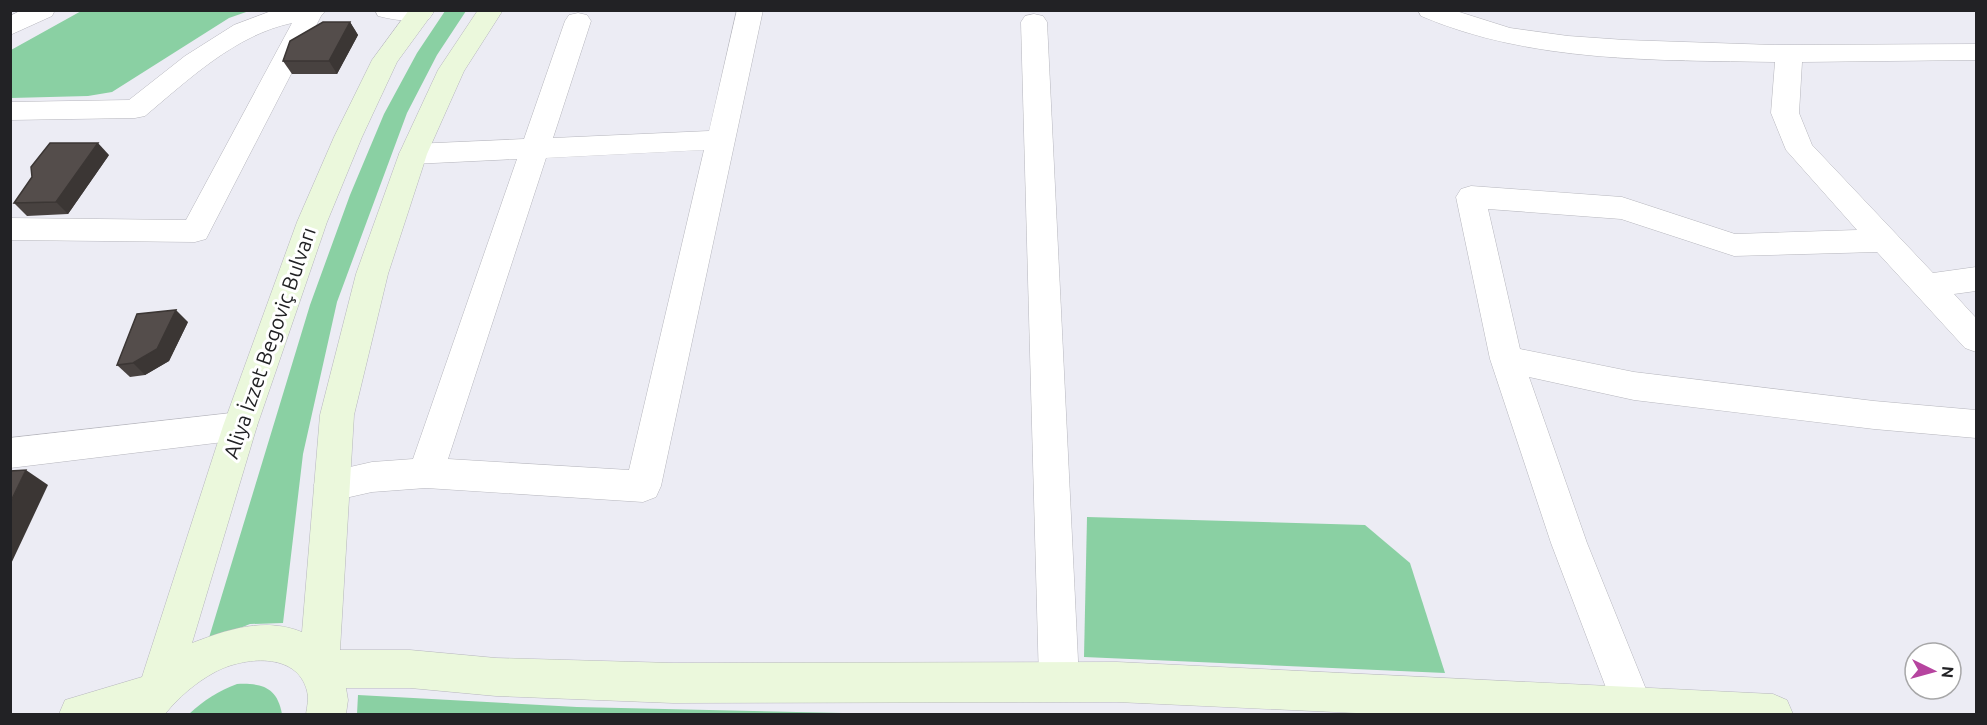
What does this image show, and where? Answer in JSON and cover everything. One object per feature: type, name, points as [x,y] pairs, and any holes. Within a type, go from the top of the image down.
[{"type":"main road","points":[[319,669],[338,415],[372,274],[413,154],[452,70],[491,10]]},
{"type":"main road","name":"Aliya İzzet Begoviç Bulvarı","points":[[149,704],[240,426],[312,222],[339,158],[386,60],[422,12]]},
{"type":"main road","points":[[79,714],[149,704],[185,668],[217,651],[248,642],[277,642],[302,651],[319,669],[328,692],[326,714]]},
{"type":"main road","points":[[319,669],[410,669],[496,677],[672,683],[1059,681],[1635,711],[1773,714]]},
{"type":"street","points":[[10,27],[43,10]]},
{"type":"street","points":[[387,10],[422,12]]},
{"type":"street","points":[[332,485],[372,477],[426,472],[643,486],[750,10]]},
{"type":"street","points":[[1430,10],[1454,22],[1509,35],[1594,47],[1749,54],[1977,52]]},
{"type":"street","points":[[10,111],[135,109],[194,62],[243,31],[276,18],[313,11]]},
{"type":"street","points":[[10,229],[195,231],[313,11]]},
{"type":"street","points":[[426,472],[578,21]]},
{"type":"street","points":[[1034,22],[1059,681]]},
{"type":"street","points":[[1789,54],[1785,113],[1800,150],[1977,339]]},
{"type":"street","points":[[413,154],[720,140]]},
{"type":"street","points":[[1635,711],[1569,543],[1506,359],[1471,197],[1622,208],[1734,245],[1883,241]]},
{"type":"street","points":[[1926,286],[1977,279]]},
{"type":"street","points":[[1506,359],[1634,386],[1874,415],[1977,424]]},
{"type":"street","points":[[10,453],[240,426]]},
{"type":"green space","points":[[83,10],[249,11],[229,18],[112,92],[88,96],[11,98],[11,50]]},
{"type":"green space","points":[[445,11],[466,11],[437,55],[407,113],[337,302],[303,454],[283,623],[250,624],[208,641],[310,305],[350,195],[384,114],[417,53]]},
{"type":"green space","points":[[1087,517],[1365,525],[1410,563],[1445,673],[1084,657]]},
{"type":"green space","points":[[237,684],[254,684],[267,688],[276,698],[282,714],[189,714],[212,696]]},
{"type":"green space","points":[[358,695],[577,707],[889,714],[357,714]]},
{"type":"building","points":[[323,22],[350,22],[329,61],[283,61],[290,41]]},
{"type":"building","points":[[50,143],[98,143],[56,202],[14,203],[32,177],[31,167]]},
{"type":"building","points":[[176,310],[157,349],[133,363],[117,365],[137,314]]},
{"type":"building","points":[[26,470],[10,503],[10,471]]}]
